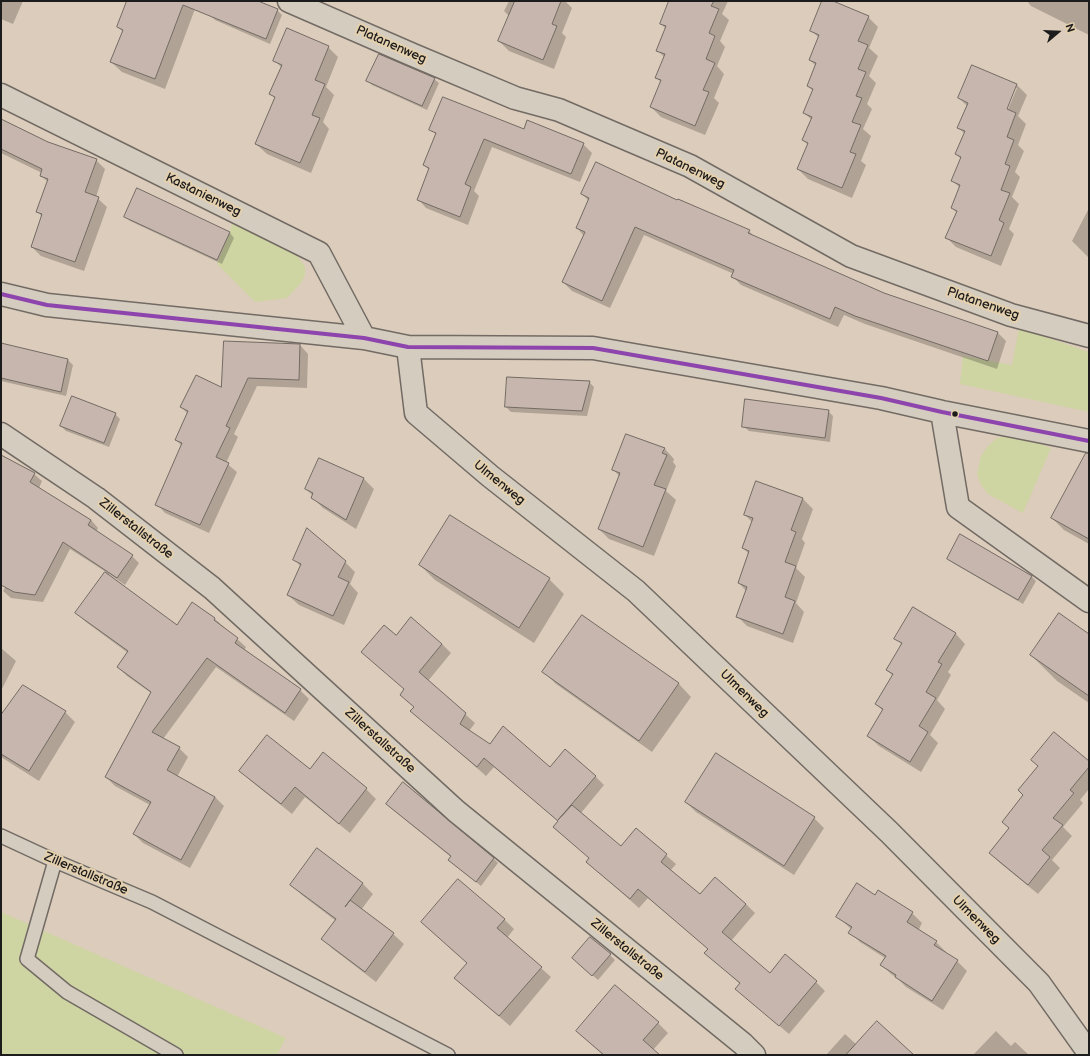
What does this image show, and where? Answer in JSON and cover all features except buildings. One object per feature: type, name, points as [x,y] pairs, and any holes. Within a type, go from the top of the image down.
[{"type":"street","name":"Platanenweg","points":[[289,1],[514,98],[559,110],[690,166],[851,256],[1011,315],[1089,336]]},
{"type":"street","name":"Kastanienweg","points":[[1,95],[319,253],[364,338]]},
{"type":"street","points":[[1,294],[47,305],[364,338],[408,347],[593,348],[881,398],[1089,442]]},
{"type":"street","name":"Ulmenweg","points":[[408,347],[416,413],[490,476],[642,596],[889,832],[1039,983],[1089,1053]]},
{"type":"street","points":[[942,412],[958,506],[1089,601]]},
{"type":"street","name":"Zillerstallstraße","points":[[1,434],[96,498],[212,588],[456,811],[743,1044],[754,1055]]},
{"type":"lane","name":"Zillerstallstraße","points":[[1,836],[55,861],[152,902],[448,1055]]},
{"type":"lane","points":[[55,861],[27,959],[67,992],[176,1055]]},
{"type":"green space","points":[[233,220],[290,244],[305,267],[305,275],[301,283],[287,298],[255,302],[217,264],[230,232]]},
{"type":"green space","points":[[1019,328],[1089,352],[1089,412],[960,384],[963,356],[1012,365]]},
{"type":"green space","points":[[1007,436],[1022,437],[1051,448],[1023,513],[988,494],[981,485],[977,474],[981,456],[988,446],[997,438]]},
{"type":"green space","points":[[1,912],[286,1038],[277,1055],[1,1055]]},
{"type":"transit line","points":[[1,294],[47,305],[364,338],[408,347],[593,348],[881,398],[942,412],[1089,441]]}]
